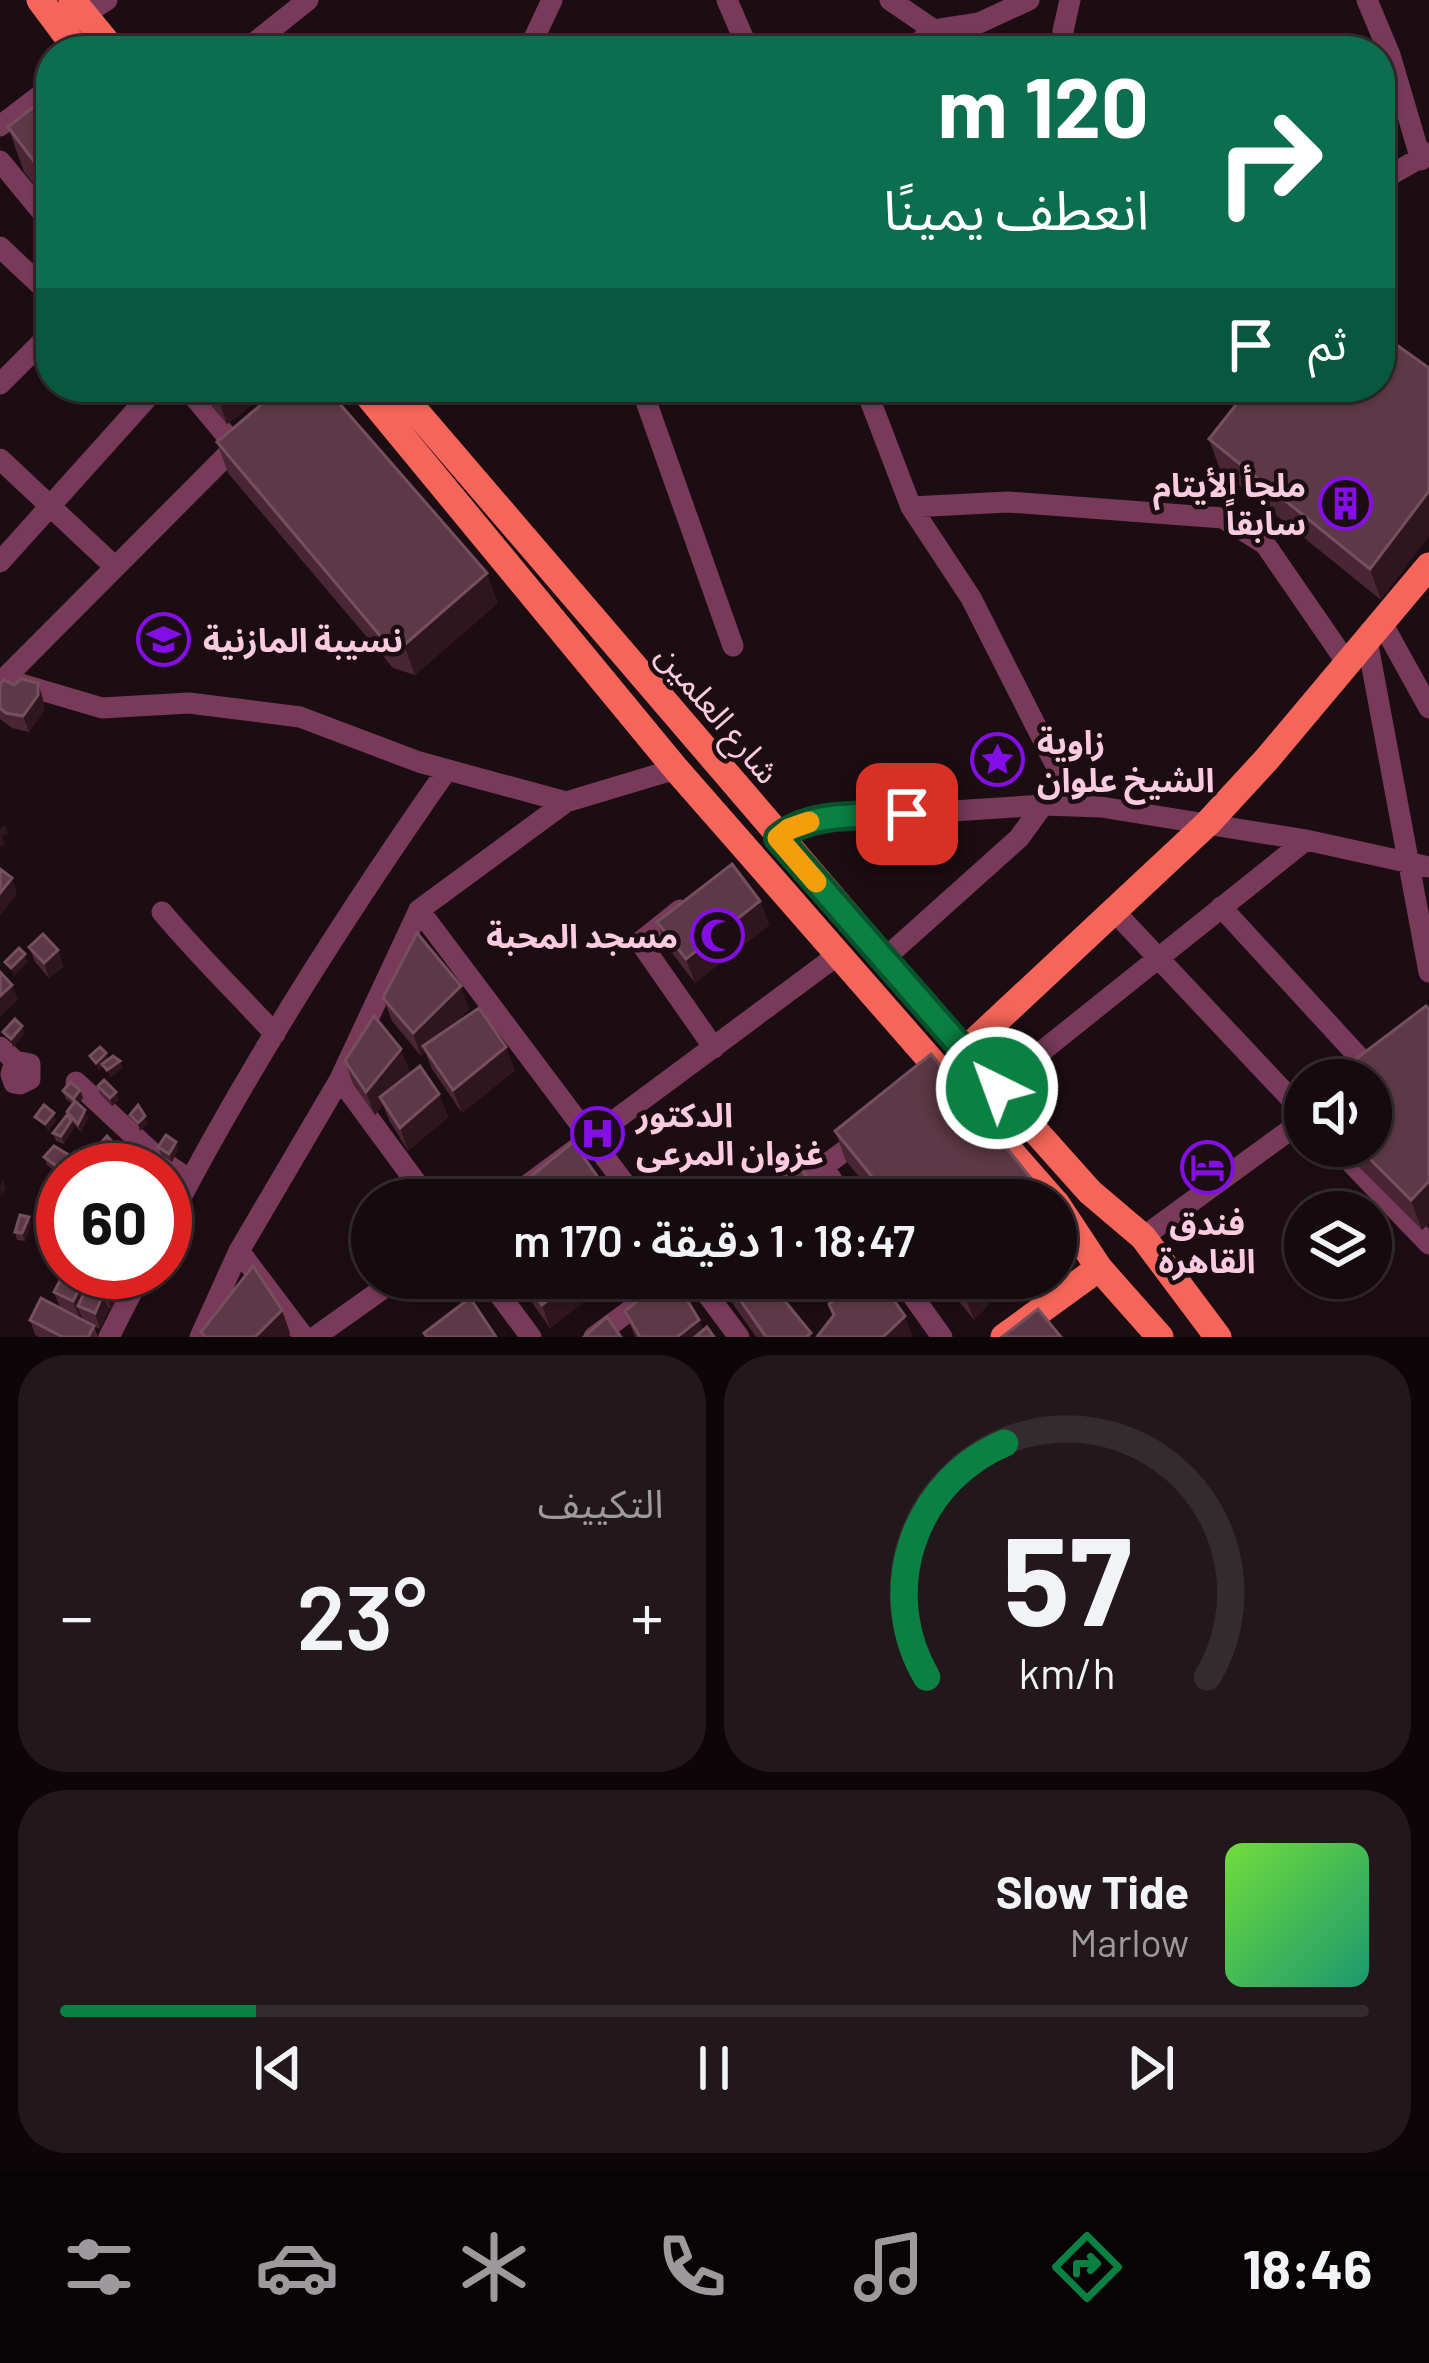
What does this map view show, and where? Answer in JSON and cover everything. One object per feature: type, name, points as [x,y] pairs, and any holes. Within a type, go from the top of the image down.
[{"type":"main road","points":[[40,0],[67,36]]},
{"type":"main road","points":[[88,5],[106,36]]},
{"type":"main road","name":"شارع العلمين","points":[[373,402],[676,769],[742,862],[839,954],[936,1083],[1032,1179]]},
{"type":"main road","name":"شارع العلمين","points":[[408,402],[964,1051],[1090,1192],[1144,1237],[1218,1337]]},
{"type":"main road","points":[[964,1051],[1208,823],[1429,566]]},
{"type":"main road","name":"شارع العلمين","points":[[1077,1231],[1099,1268],[1160,1337]]},
{"type":"main road","points":[[1004,1337],[1099,1268],[1100,1250],[1110,1237],[1127,1231],[1144,1237]]},
{"type":"street","points":[[263,36],[308,0]]},
{"type":"street","points":[[535,36],[551,0]]},
{"type":"street","points":[[728,0],[743,36]]},
{"type":"street","points":[[890,0],[934,30]]},
{"type":"street","points":[[927,36],[934,30],[979,23],[1029,0]]},
{"type":"street","points":[[1066,36],[1070,0]]},
{"type":"street","points":[[1367,0],[1382,36]]},
{"type":"street","points":[[1395,69],[1425,156],[1395,173]]},
{"type":"street","points":[[3,116],[36,96]]},
{"type":"street","points":[[0,161],[36,205]]},
{"type":"street","points":[[0,247],[36,281]]},
{"type":"street","points":[[0,384],[36,348]]},
{"type":"street","points":[[0,562],[144,402]]},
{"type":"street","points":[[203,402],[244,439],[2,681],[102,708],[189,703],[300,717],[447,770],[566,802]]},
{"type":"street","points":[[646,402],[734,646]]},
{"type":"street","points":[[871,402],[911,507],[971,598],[1076,806]]},
{"type":"street","points":[[0,459],[115,567]]},
{"type":"street","points":[[911,507],[1008,502],[1223,518],[1265,544],[1347,663]]},
{"type":"street","points":[[1374,632],[1429,708]]},
{"type":"street","points":[[1374,632],[1418,865],[1429,972]]},
{"type":"street","points":[[200,1337],[239,1251],[340,1079],[419,910],[566,802],[676,769]]},
{"type":"street","points":[[192,1177],[375,873],[447,770]]},
{"type":"street","points":[[884,959],[1019,838],[1043,805]]},
{"type":"street","points":[[778,838],[816,820],[1076,806],[1208,823],[1418,865]]},
{"type":"street","points":[[997,1088],[1306,840]]},
{"type":"street","points":[[696,898],[640,942],[714,1048]]},
{"type":"street","points":[[1221,907],[1361,1059]]},
{"type":"street","points":[[419,910],[622,1179]]},
{"type":"street","points":[[1114,911],[1284,1094]]},
{"type":"street","points":[[162,912],[275,1034]]},
{"type":"street","points":[[536,1179],[839,954]]},
{"type":"street","points":[[340,1079],[414,1179]]},
{"type":"street","points":[[76,1082],[143,1143]]},
{"type":"street","points":[[807,1179],[875,1128]]},
{"type":"street","points":[[1144,1237],[1284,1133]]},
{"type":"street","points":[[823,1167],[831,1179]]},
{"type":"street","points":[[1355,1167],[1429,1244]]},
{"type":"street","points":[[239,1251],[304,1337]]},
{"type":"street","points":[[109,1337],[128,1299]]},
{"type":"street","points":[[315,1337],[368,1299]]},
{"type":"street","points":[[503,1299],[531,1337]]},
{"type":"street","points":[[594,1337],[646,1299]]},
{"type":"street","points":[[711,1299],[739,1337]]},
{"type":"street","points":[[916,1299],[942,1337]]},
{"type":"building","points":[[36,105],[36,164],[8,127]]},
{"type":"building","name":"ملجأ الأيتام سابقاً","points":[[1395,344],[1429,368],[1429,491],[1370,569],[1209,439],[1238,402],[1395,402]]},
{"type":"building","points":[[264,402],[338,402],[487,573],[404,645],[382,638],[217,442]]},
{"type":"building","points":[[21,679],[38,683],[38,695],[23,716],[6,713],[0,708],[0,684],[4,680],[14,685]]},
{"type":"building","points":[[732,864],[760,901],[686,959],[657,922]]},
{"type":"building","points":[[0,869],[12,878],[0,893]]},
{"type":"building","points":[[417,933],[461,986],[413,1033],[383,998]]},
{"type":"building","points":[[43,934],[58,950],[44,963],[29,947]]},
{"type":"building","points":[[19,948],[25,954],[11,968],[5,962]]},
{"type":"building","points":[[0,972],[12,985],[0,996]]},
{"type":"building","points":[[1426,1006],[1429,1009],[1429,1181],[1411,1200],[1378,1167],[1392,1167],[1392,1059],[1356,1059]]},
{"type":"building","points":[[479,1008],[506,1047],[453,1090],[423,1046]]},
{"type":"building","points":[[374,1016],[401,1049],[366,1092],[345,1061]]},
{"type":"building","points":[[15,1019],[22,1026],[11,1039],[3,1032]]},
{"type":"building","points":[[100,1047],[106,1053],[96,1063],[90,1056]]},
{"type":"building","points":[[931,1054],[1032,1179],[874,1179],[835,1131]]},
{"type":"building","points":[[113,1056],[120,1061],[107,1070],[102,1064]]},
{"type":"building","points":[[420,1066],[439,1094],[400,1128],[380,1097]]},
{"type":"building","points":[[104,1080],[116,1092],[110,1098],[98,1086]]},
{"type":"building","points":[[70,1082],[80,1090],[73,1099],[63,1091]]},
{"type":"building","points":[[75,1101],[85,1110],[78,1124],[67,1112]]},
{"type":"building","points":[[44,1105],[54,1113],[45,1124],[35,1117]]},
{"type":"building","points":[[138,1105],[145,1116],[138,1123],[130,1115]]},
{"type":"building","points":[[67,1115],[71,1121],[61,1136],[53,1133]]},
{"type":"building","points":[[573,1142],[599,1179],[528,1179]]},
{"type":"building","points":[[797,1164],[809,1179],[778,1179]]},
{"type":"building","points":[[20,1215],[29,1217],[22,1233],[15,1232]]},
{"type":"building","points":[[253,1266],[282,1310],[255,1337],[205,1337],[201,1332]]},
{"type":"building","points":[[43,1299],[94,1326],[88,1337],[63,1337],[30,1320]]},
{"type":"building","points":[[81,1299],[101,1299],[95,1313],[78,1306]]},
{"type":"building","points":[[471,1299],[496,1337],[427,1337],[424,1333]]},
{"type":"building","points":[[640,1299],[686,1299],[699,1320],[677,1337],[640,1337],[625,1311]]},
{"type":"building","points":[[740,1299],[783,1299],[811,1333],[766,1337]]},
{"type":"building","points":[[836,1299],[893,1299],[905,1316],[883,1337],[817,1337],[834,1315],[829,1304]]},
{"type":"building","points":[[1038,1309],[1061,1337],[1002,1337]]},
{"type":"building","points":[[607,1317],[621,1337],[584,1337]]},
{"type":"building","points":[[707,1327],[714,1337],[695,1337]]},
{"type":"slow traffic","points":[[809,822],[778,838],[816,882]]},
{"type":"place","name":"ملجأ الأيتام سابقاً","points":[[1345,503]]},
{"type":"place","name":"نسيبة المازنية","points":[[164,639]]},
{"type":"place","name":"زاوية الشيخ علوان","points":[[998,760]]},
{"type":"place","name":"مسجد المحبة","points":[[717,935]]},
{"type":"place","name":"الدكتور غزوان المرعي","points":[[597,1133]]},
{"type":"place","name":"فندق القاهرة","points":[[1207,1168]]},
{"type":"route","points":[[907,814],[816,820],[778,838],[997,1088]]}]
